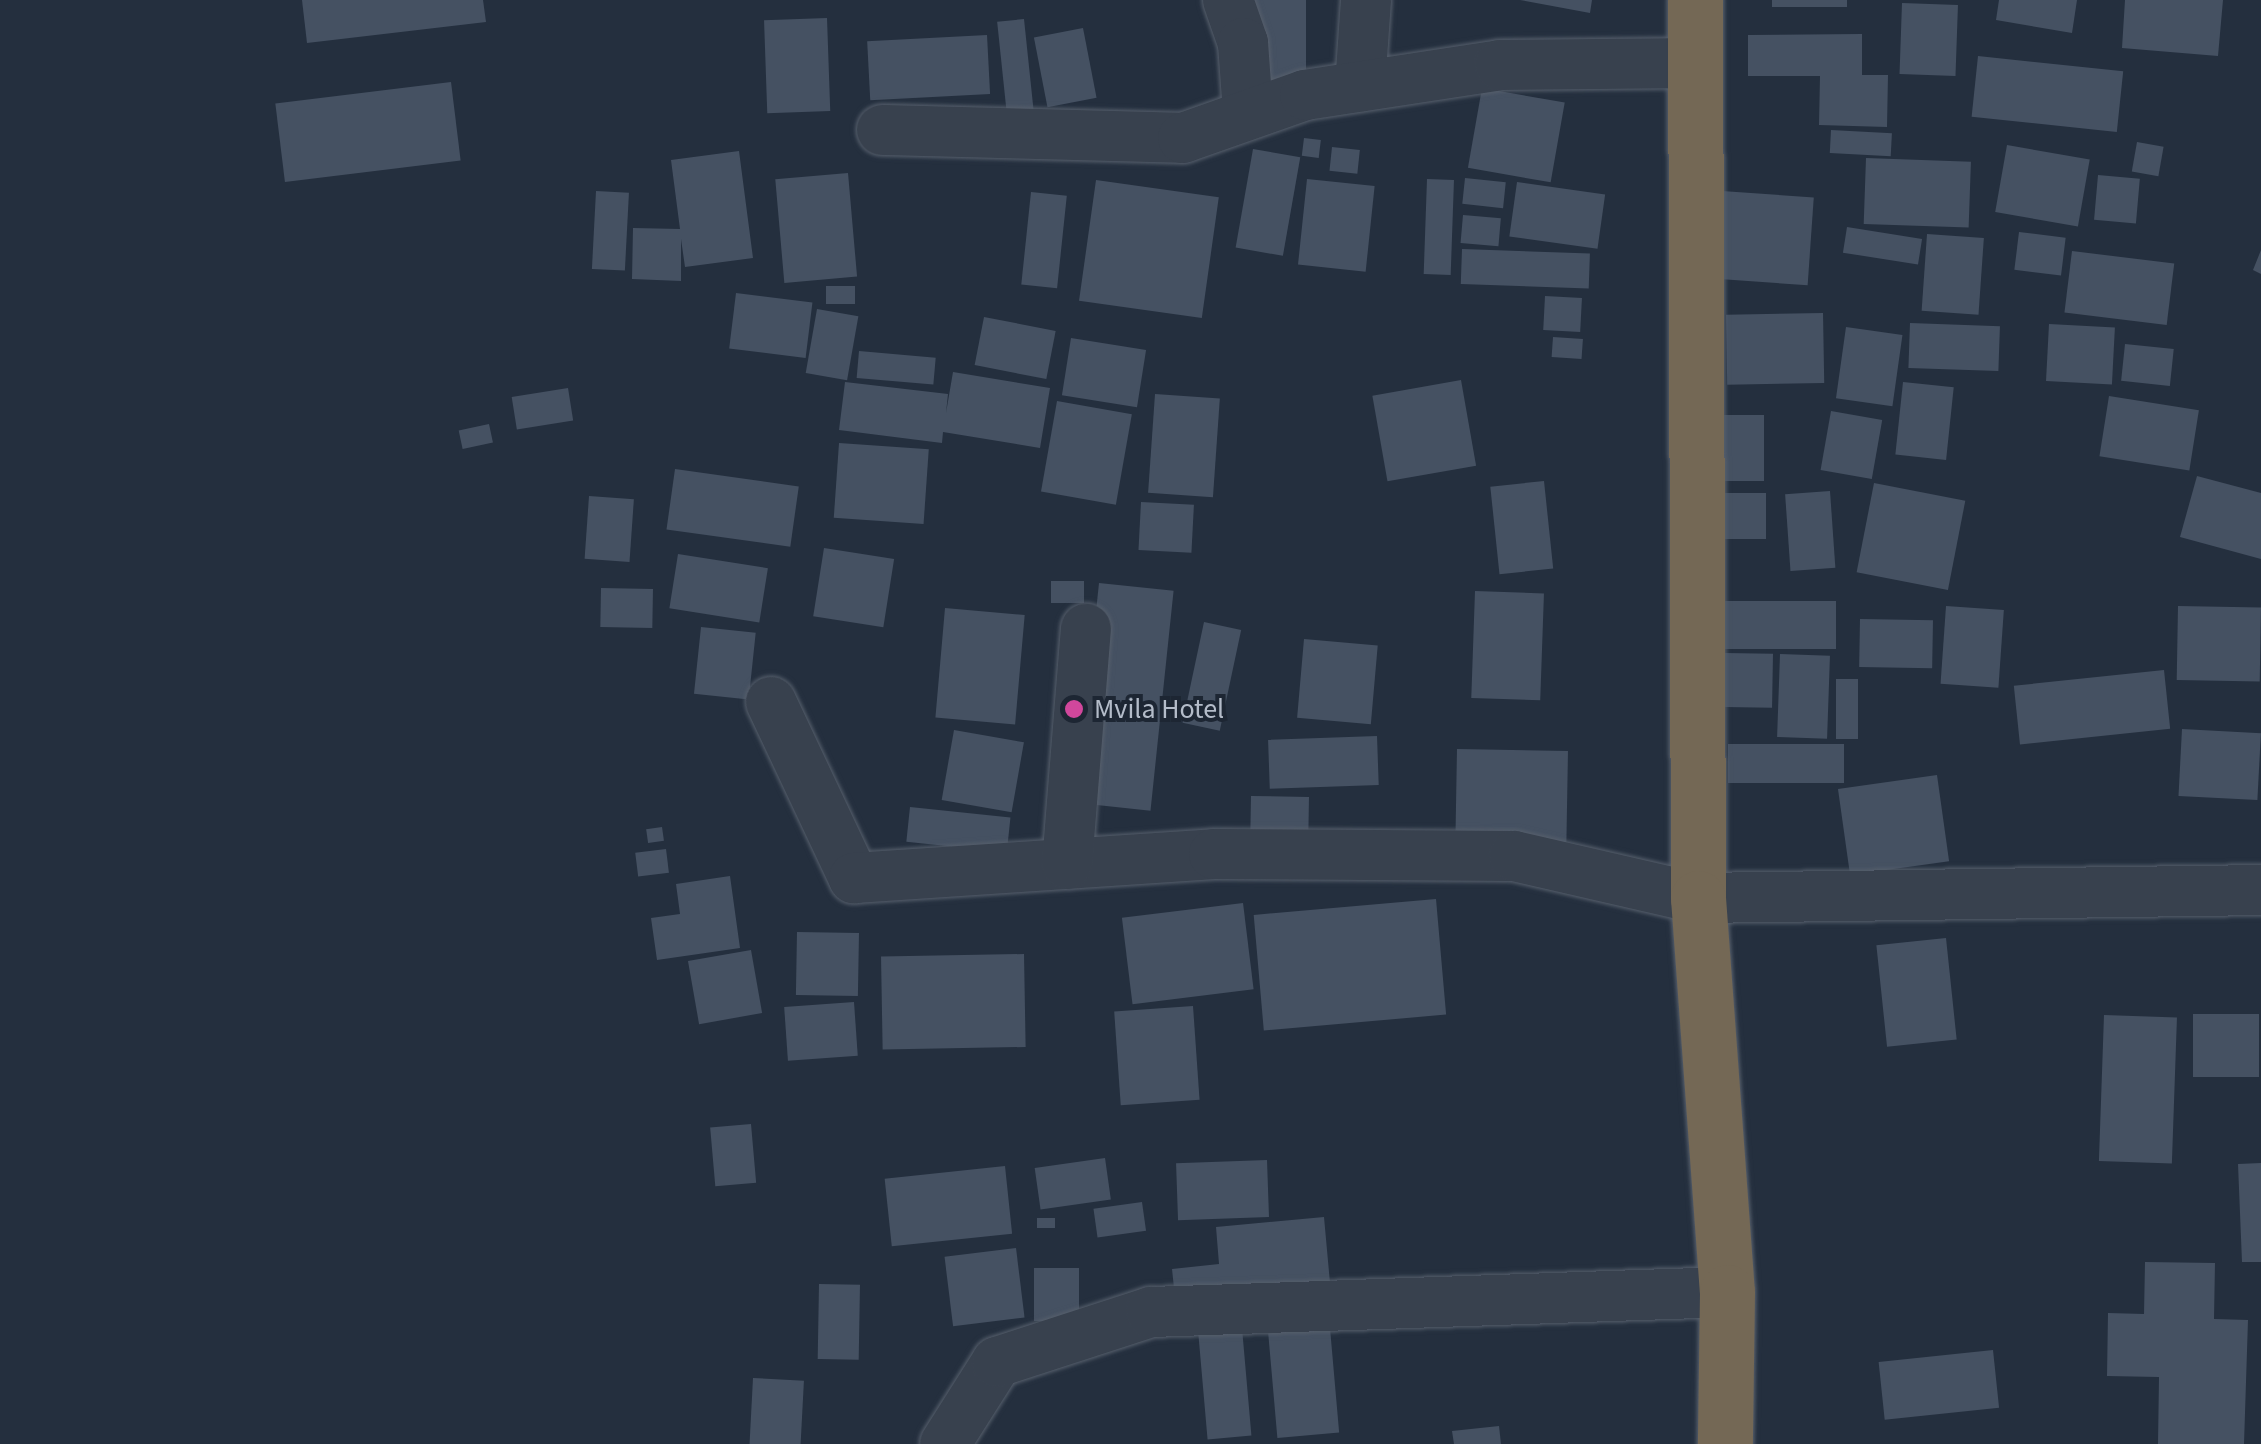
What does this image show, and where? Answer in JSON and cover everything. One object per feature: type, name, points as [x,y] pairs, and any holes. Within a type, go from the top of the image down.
[{"type":"highway","points":[[1695,0],[1698,898],[1727,1292],[1725,1444]]},
{"type":"street","points":[[1228,0],[1243,42],[1248,113]]},
{"type":"street","points":[[1360,86],[1366,0]]},
{"type":"street","points":[[882,130],[1183,138],[1248,113],[1360,86],[1500,65],[1695,64]]},
{"type":"street","points":[[1067,864],[1086,629]]},
{"type":"street","points":[[771,702],[854,878],[1214,854],[1514,856],[1698,898],[2261,890]]},
{"type":"street","points":[[944,1444],[997,1362],[1151,1312],[1555,1303],[1727,1292]]},
{"type":"building","points":[[302,0],[483,0],[486,22],[307,43]]},
{"type":"building","points":[[1250,0],[1306,0],[1306,91],[1250,91]]},
{"type":"building","points":[[1520,0],[1592,0],[1590,13]]},
{"type":"building","points":[[1772,0],[1847,0],[1847,7],[1772,7]]},
{"type":"building","points":[[1999,0],[2077,0],[2072,33],[1996,20]]},
{"type":"building","points":[[2125,0],[2223,0],[2218,56],[2122,48]]},
{"type":"building","points":[[1902,3],[1958,5],[1955,76],[1900,74]]},
{"type":"building","points":[[827,18],[830,111],[767,113],[764,20]]},
{"type":"building","points":[[1024,19],[1035,124],[1008,127],[997,22]]},
{"type":"building","points":[[1083,28],[1097,98],[1047,107],[1034,38]]},
{"type":"building","points":[[1862,34],[1862,75],[1888,75],[1887,127],[1819,125],[1820,76],[1748,76],[1748,35]]},
{"type":"building","points":[[987,35],[990,94],[870,100],[867,41]]},
{"type":"building","points":[[1978,56],[2123,71],[2117,132],[1972,117]]},
{"type":"building","points":[[451,82],[461,160],[285,182],[275,104]]},
{"type":"building","points":[[1482,88],[1565,103],[1551,182],[1468,168]]},
{"type":"building","points":[[1831,130],[1892,133],[1891,156],[1830,153]]},
{"type":"building","points":[[1304,138],[1321,140],[1319,158],[1302,156]]},
{"type":"building","points":[[2137,142],[2164,147],[2158,176],[2132,172]]},
{"type":"building","points":[[2007,145],[2090,160],[2078,227],[1995,212]]},
{"type":"building","points":[[1332,147],[1360,150],[1357,174],[1329,171]]},
{"type":"building","points":[[1253,149],[1300,157],[1283,256],[1236,247]]},
{"type":"building","points":[[739,151],[753,258],[685,267],[681,239],[681,281],[632,279],[633,228],[680,229],[671,160]]},
{"type":"building","points":[[1866,158],[1971,162],[1969,228],[1864,224]]},
{"type":"building","points":[[848,173],[857,277],[784,283],[775,179]]},
{"type":"building","points":[[2098,175],[2140,179],[2136,223],[2094,220]]},
{"type":"building","points":[[1465,178],[1506,182],[1503,208],[1462,204]]},
{"type":"building","points":[[1307,179],[1375,186],[1366,272],[1298,265]]},
{"type":"building","points":[[1427,179],[1454,180],[1451,275],[1424,274]]},
{"type":"building","points":[[1096,180],[1219,197],[1202,318],[1079,301]]},
{"type":"building","points":[[1517,182],[1605,194],[1597,249],[1509,236]]},
{"type":"building","points":[[596,191],[629,193],[625,271],[592,269]]},
{"type":"building","points":[[1722,191],[1814,197],[1808,285],[1716,279]]},
{"type":"building","points":[[1031,192],[1067,196],[1057,288],[1021,284]]},
{"type":"building","points":[[1463,215],[1501,218],[1498,246],[1461,243]]},
{"type":"building","points":[[1847,227],[1922,239],[1918,265],[1843,253]]},
{"type":"building","points":[[2019,232],[2066,238],[2061,275],[2014,270]]},
{"type":"building","points":[[1927,234],[1984,238],[1978,315],[1922,311]]},
{"type":"building","points":[[1462,249],[1590,253],[1589,288],[1461,284]]},
{"type":"building","points":[[2261,250],[2261,274],[2253,270]]},
{"type":"building","points":[[2072,251],[2174,264],[2167,325],[2064,313]]},
{"type":"building","points":[[826,286],[855,286],[855,304],[826,304]]},
{"type":"building","points":[[736,293],[812,302],[806,358],[729,349]]},
{"type":"building","points":[[1545,296],[1582,298],[1580,332],[1543,330]]},
{"type":"building","points":[[817,309],[858,316],[847,380],[806,373]]},
{"type":"building","points":[[1823,313],[1824,383],[1727,385],[1726,315]]},
{"type":"building","points":[[984,317],[1056,331],[1046,379],[975,365]]},
{"type":"building","points":[[1910,323],[2000,326],[1998,371],[1908,368]]},
{"type":"building","points":[[2049,324],[2115,327],[2112,384],[2046,381]]},
{"type":"building","points":[[1846,327],[1902,335],[1892,406],[1836,398]]},
{"type":"building","points":[[1553,337],[1583,339],[1582,359],[1552,357]]},
{"type":"building","points":[[1071,338],[1146,350],[1137,407],[1062,395]]},
{"type":"building","points":[[2125,344],[2174,349],[2170,386],[2121,381]]},
{"type":"building","points":[[859,351],[936,358],[933,385],[857,378]]},
{"type":"building","points":[[953,372],[1050,388],[1040,448],[943,432],[942,443],[839,430],[845,382],[948,394],[946,413]]},
{"type":"building","points":[[1461,380],[1476,466],[1387,481],[1372,396]]},
{"type":"building","points":[[1903,382],[1954,387],[1946,460],[1895,455]]},
{"type":"building","points":[[568,388],[573,421],[517,430],[512,397]]},
{"type":"building","points":[[1155,394],[1220,399],[1213,497],[1148,493]]},
{"type":"building","points":[[2109,396],[2199,410],[2189,470],[2099,456]]},
{"type":"building","points":[[1057,401],[1132,414],[1116,505],[1041,492]]},
{"type":"building","points":[[1831,411],[1882,420],[1872,479],[1821,470]]},
{"type":"building","points":[[1711,415],[1764,415],[1764,481],[1711,481]]},
{"type":"building","points":[[489,424],[493,443],[463,449],[459,430]]},
{"type":"building","points":[[839,443],[929,449],[924,524],[834,518]]},
{"type":"building","points":[[675,469],[799,486],[790,547],[667,529]]},
{"type":"building","points":[[2197,476],[2261,493],[2261,559],[2180,537]]},
{"type":"building","points":[[1544,481],[1553,569],[1499,574],[1490,487]]},
{"type":"building","points":[[1874,483],[1965,501],[1948,590],[1857,572]]},
{"type":"building","points":[[1830,491],[1835,568],[1790,571],[1785,494]]},
{"type":"building","points":[[1716,493],[1766,493],[1766,539],[1716,539]]},
{"type":"building","points":[[589,496],[634,499],[629,562],[585,559]]},
{"type":"building","points":[[1141,502],[1194,505],[1191,553],[1138,550]]},
{"type":"building","points":[[824,548],[894,559],[883,627],[813,616]]},
{"type":"building","points":[[678,554],[768,568],[759,623],[669,608]]},
{"type":"building","points":[[1051,581],[1084,581],[1084,603],[1051,603]]},
{"type":"building","points":[[1099,583],[1174,591],[1150,811],[1076,803]]},
{"type":"building","points":[[601,588],[653,589],[652,628],[600,627]]},
{"type":"building","points":[[1475,591],[1544,593],[1540,700],[1471,698]]},
{"type":"building","points":[[1722,601],[1836,601],[1836,649],[1722,649]]},
{"type":"building","points":[[1946,606],[2004,610],[1998,688],[1941,684]]},
{"type":"building","points":[[2178,606],[2261,607],[2260,681],[2177,680]]},
{"type":"building","points":[[945,608],[1025,615],[1015,725],[935,718]]},
{"type":"building","points":[[1860,619],[1933,620],[1932,668],[1859,667]]},
{"type":"building","points":[[1204,622],[1241,630],[1220,731],[1183,723]]},
{"type":"building","points":[[701,627],[756,633],[749,699],[694,694]]},
{"type":"building","points":[[1304,639],[1378,645],[1371,724],[1297,718]]},
{"type":"building","points":[[1725,653],[1773,654],[1772,708],[1724,707]]},
{"type":"building","points":[[1780,654],[1830,656],[1827,739],[1777,737]]},
{"type":"building","points":[[2164,670],[2170,729],[2020,744],[2014,686]]},
{"type":"building","points":[[1836,679],[1858,679],[1858,739],[1836,739]]},
{"type":"building","points":[[2182,729],[2261,733],[2257,800],[2178,796]]},
{"type":"building","points":[[954,730],[1024,742],[1012,812],[942,800]]},
{"type":"building","points":[[1377,736],[1379,785],[1270,789],[1268,740]]},
{"type":"building","points":[[1728,744],[1844,744],[1844,783],[1728,783]]},
{"type":"building","points":[[1457,749],[1568,751],[1566,843],[1455,841]]},
{"type":"building","points":[[1937,775],[1949,861],[1850,875],[1838,789]]},
{"type":"building","points":[[1251,796],[1309,797],[1308,841],[1250,840]]},
{"type":"building","points":[[910,807],[1010,818],[1007,852],[906,842]]},
{"type":"building","points":[[662,827],[664,841],[648,843],[646,829]]},
{"type":"building","points":[[666,849],[669,873],[638,877],[635,853]]},
{"type":"building","points":[[730,876],[740,948],[657,960],[651,918],[680,914],[676,884]]},
{"type":"building","points":[[1436,899],[1446,1015],[1264,1031],[1254,915]]},
{"type":"building","points":[[1243,903],[1254,989],[1133,1004],[1122,918]]},
{"type":"building","points":[[797,932],[859,933],[858,996],[796,995]]},
{"type":"building","points":[[1946,938],[1957,1039],[1887,1047],[1876,945]]},
{"type":"building","points":[[751,950],[762,1013],[699,1024],[688,961]]},
{"type":"building","points":[[1024,954],[1026,1047],[883,1049],[881,956]]},
{"type":"building","points":[[854,1002],[858,1056],[788,1061],[784,1007]]},
{"type":"building","points":[[1193,1006],[1200,1100],[1121,1105],[1114,1012]]},
{"type":"building","points":[[2193,1014],[2259,1014],[2259,1077],[2193,1077]]},
{"type":"building","points":[[2104,1015],[2177,1018],[2172,1163],[2099,1161]]},
{"type":"building","points":[[751,1124],[756,1183],[715,1186],[710,1128]]},
{"type":"building","points":[[1105,1158],[1111,1200],[1041,1209],[1035,1168]]},
{"type":"building","points":[[1267,1160],[1269,1217],[1178,1220],[1176,1163]]},
{"type":"building","points":[[2261,1163],[2261,1262],[2242,1262],[2238,1164]]},
{"type":"building","points":[[1005,1166],[1012,1234],[892,1246],[885,1179]]},
{"type":"building","points":[[1142,1202],[1146,1231],[1098,1238],[1093,1209]]},
{"type":"building","points":[[1324,1217],[1331,1294],[1176,1307],[1172,1269],[1219,1264],[1216,1227]]},
{"type":"building","points":[[1037,1218],[1055,1218],[1055,1228],[1037,1228]]},
{"type":"building","points":[[1016,1248],[1025,1317],[953,1326],[945,1257]]},
{"type":"building","points":[[2145,1262],[2215,1263],[2214,1319],[2248,1320],[2244,1444],[2158,1444],[2159,1377],[2107,1376],[2108,1313],[2144,1314]]},
{"type":"building","points":[[1034,1268],[1079,1268],[1079,1321],[1034,1321]]},
{"type":"building","points":[[819,1284],[860,1285],[859,1360],[818,1359]]},
{"type":"building","points":[[1242,1328],[1251,1436],[1208,1439],[1198,1332]]},
{"type":"building","points":[[1330,1328],[1339,1433],[1277,1438],[1268,1333]]},
{"type":"building","points":[[1993,1350],[1999,1408],[1885,1420],[1879,1362]]},
{"type":"building","points":[[753,1378],[804,1381],[801,1444],[750,1444]]},
{"type":"building","points":[[1499,1426],[1501,1444],[1454,1444],[1452,1431]]},
{"type":"place","name":"Mvila Hotel","points":[[1074,709]]}]
